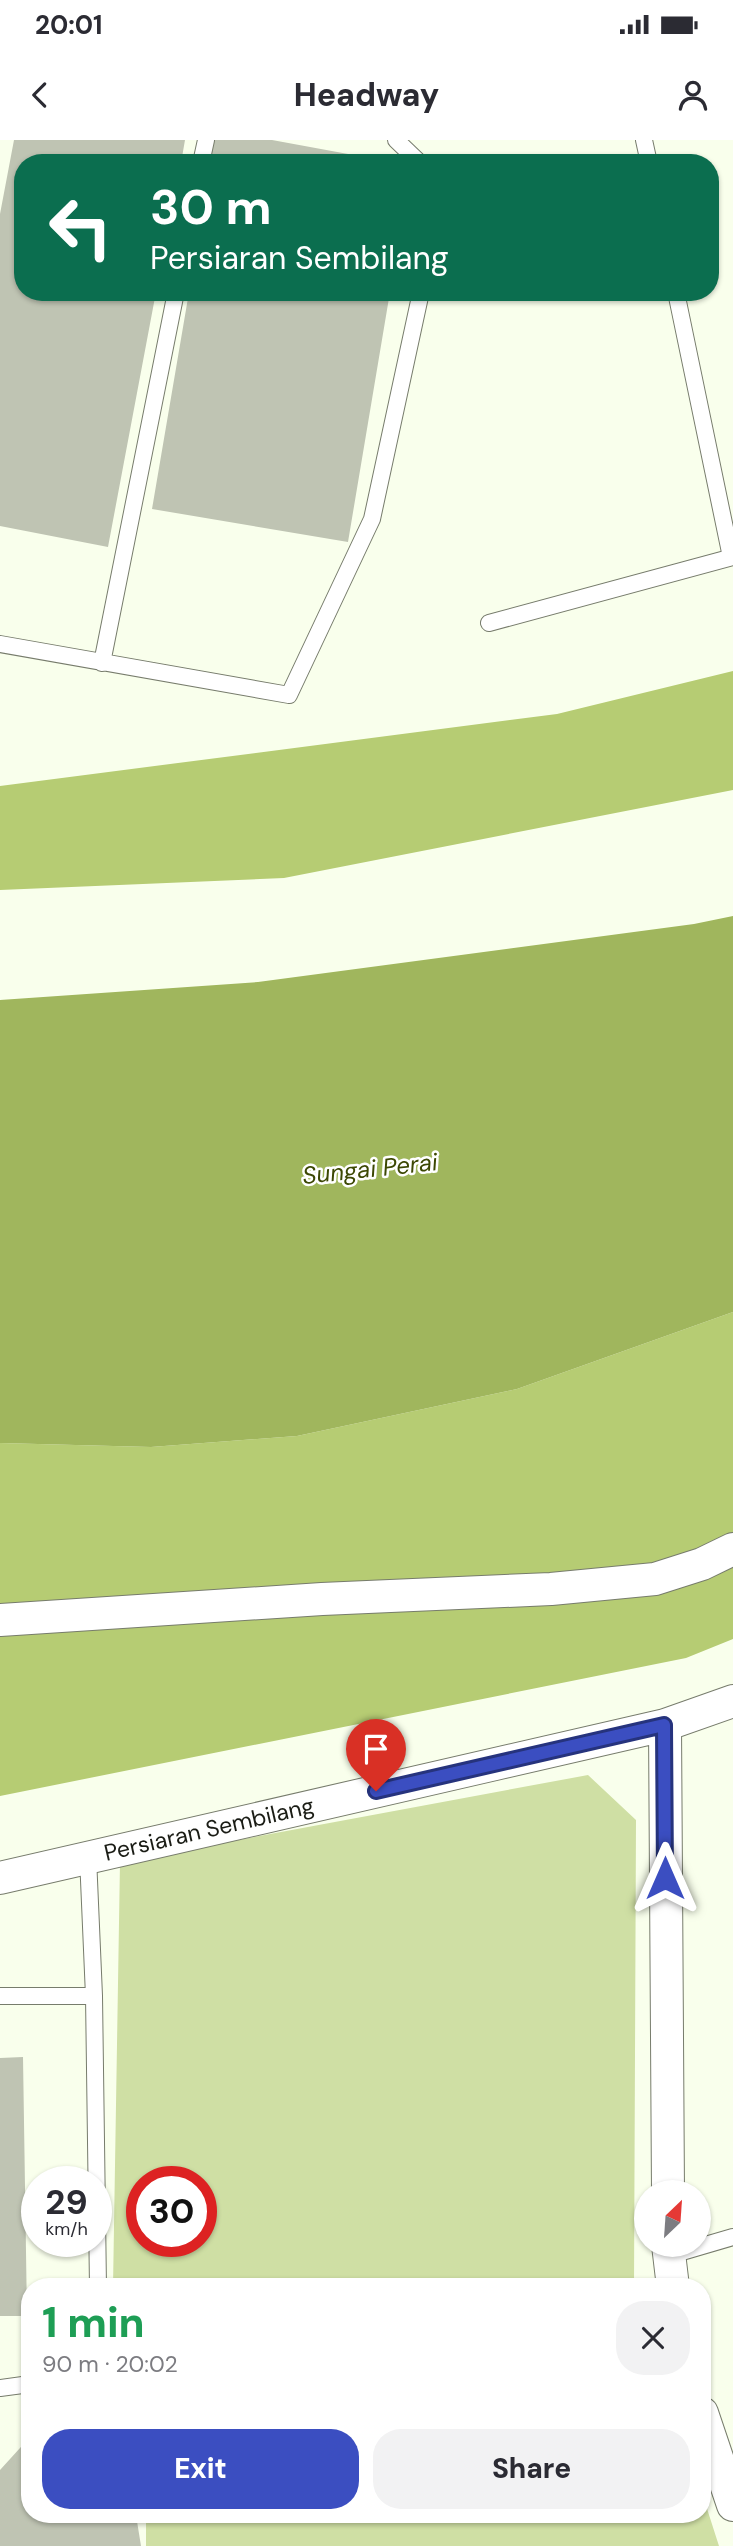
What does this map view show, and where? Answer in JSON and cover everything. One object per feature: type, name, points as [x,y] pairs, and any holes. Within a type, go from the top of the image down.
[{"type":"street","points":[[0,1620],[322,1599],[551,1589],[655,1579],[702,1564],[733,1549]]},
{"type":"street","name":"Persiaran Sembilang","points":[[0,1878],[664,1725],[733,1701]]},
{"type":"street","points":[[664,1725],[668,2180]]},
{"type":"street","points":[[669,2258],[672,2278]]},
{"type":"street","points":[[711,2440],[733,2505]]},
{"type":"lane","points":[[396,140],[411,154]]},
{"type":"lane","points":[[102,663],[174,301]]},
{"type":"lane","points":[[0,644],[289,695],[372,519],[419,301]]},
{"type":"lane","points":[[489,623],[732,557],[678,301]]},
{"type":"lane","points":[[88,1857],[94,1996],[98,2278]]},
{"type":"lane","points":[[0,1996],[94,1996]]},
{"type":"lane","points":[[711,2241],[733,2237]]},
{"type":"lane","points":[[0,2388],[21,2385]]},
{"type":"shaded area","points":[[733,671],[733,790],[284,878],[0,890],[0,786],[557,714]]},
{"type":"shaded area","points":[[733,1312],[733,1639],[686,1658],[0,1796],[0,1443],[151,1447],[297,1436],[517,1389]]},
{"type":"shaded area","points":[[588,1775],[636,1820],[634,2278],[113,2278],[120,1862]]},
{"type":"shaded area","points":[[711,2521],[719,2546],[146,2546],[146,2523]]},
{"type":"water","name":"Sungai Perai","points":[[733,916],[733,1312],[517,1389],[297,1436],[151,1447],[0,1443],[0,1000],[258,982],[694,924]]},
{"type":"building","points":[[14,140],[185,140],[183,154],[14,154],[14,301],[154,301],[108,547],[0,526],[0,214]]},
{"type":"building","points":[[214,140],[272,140],[348,154],[212,154]]},
{"type":"building","points":[[187,301],[388,301],[348,542],[152,509]]},
{"type":"building","points":[[23,2057],[25,2166],[21,2166],[21,2257],[26,2257],[26,2278],[21,2278],[21,2316],[0,2316],[0,2058]]},
{"type":"building","points":[[21,2447],[21,2523],[137,2523],[141,2546],[0,2546],[0,2470]]},
{"type":"route","points":[[376,1791],[664,1725],[665,1878]]}]
